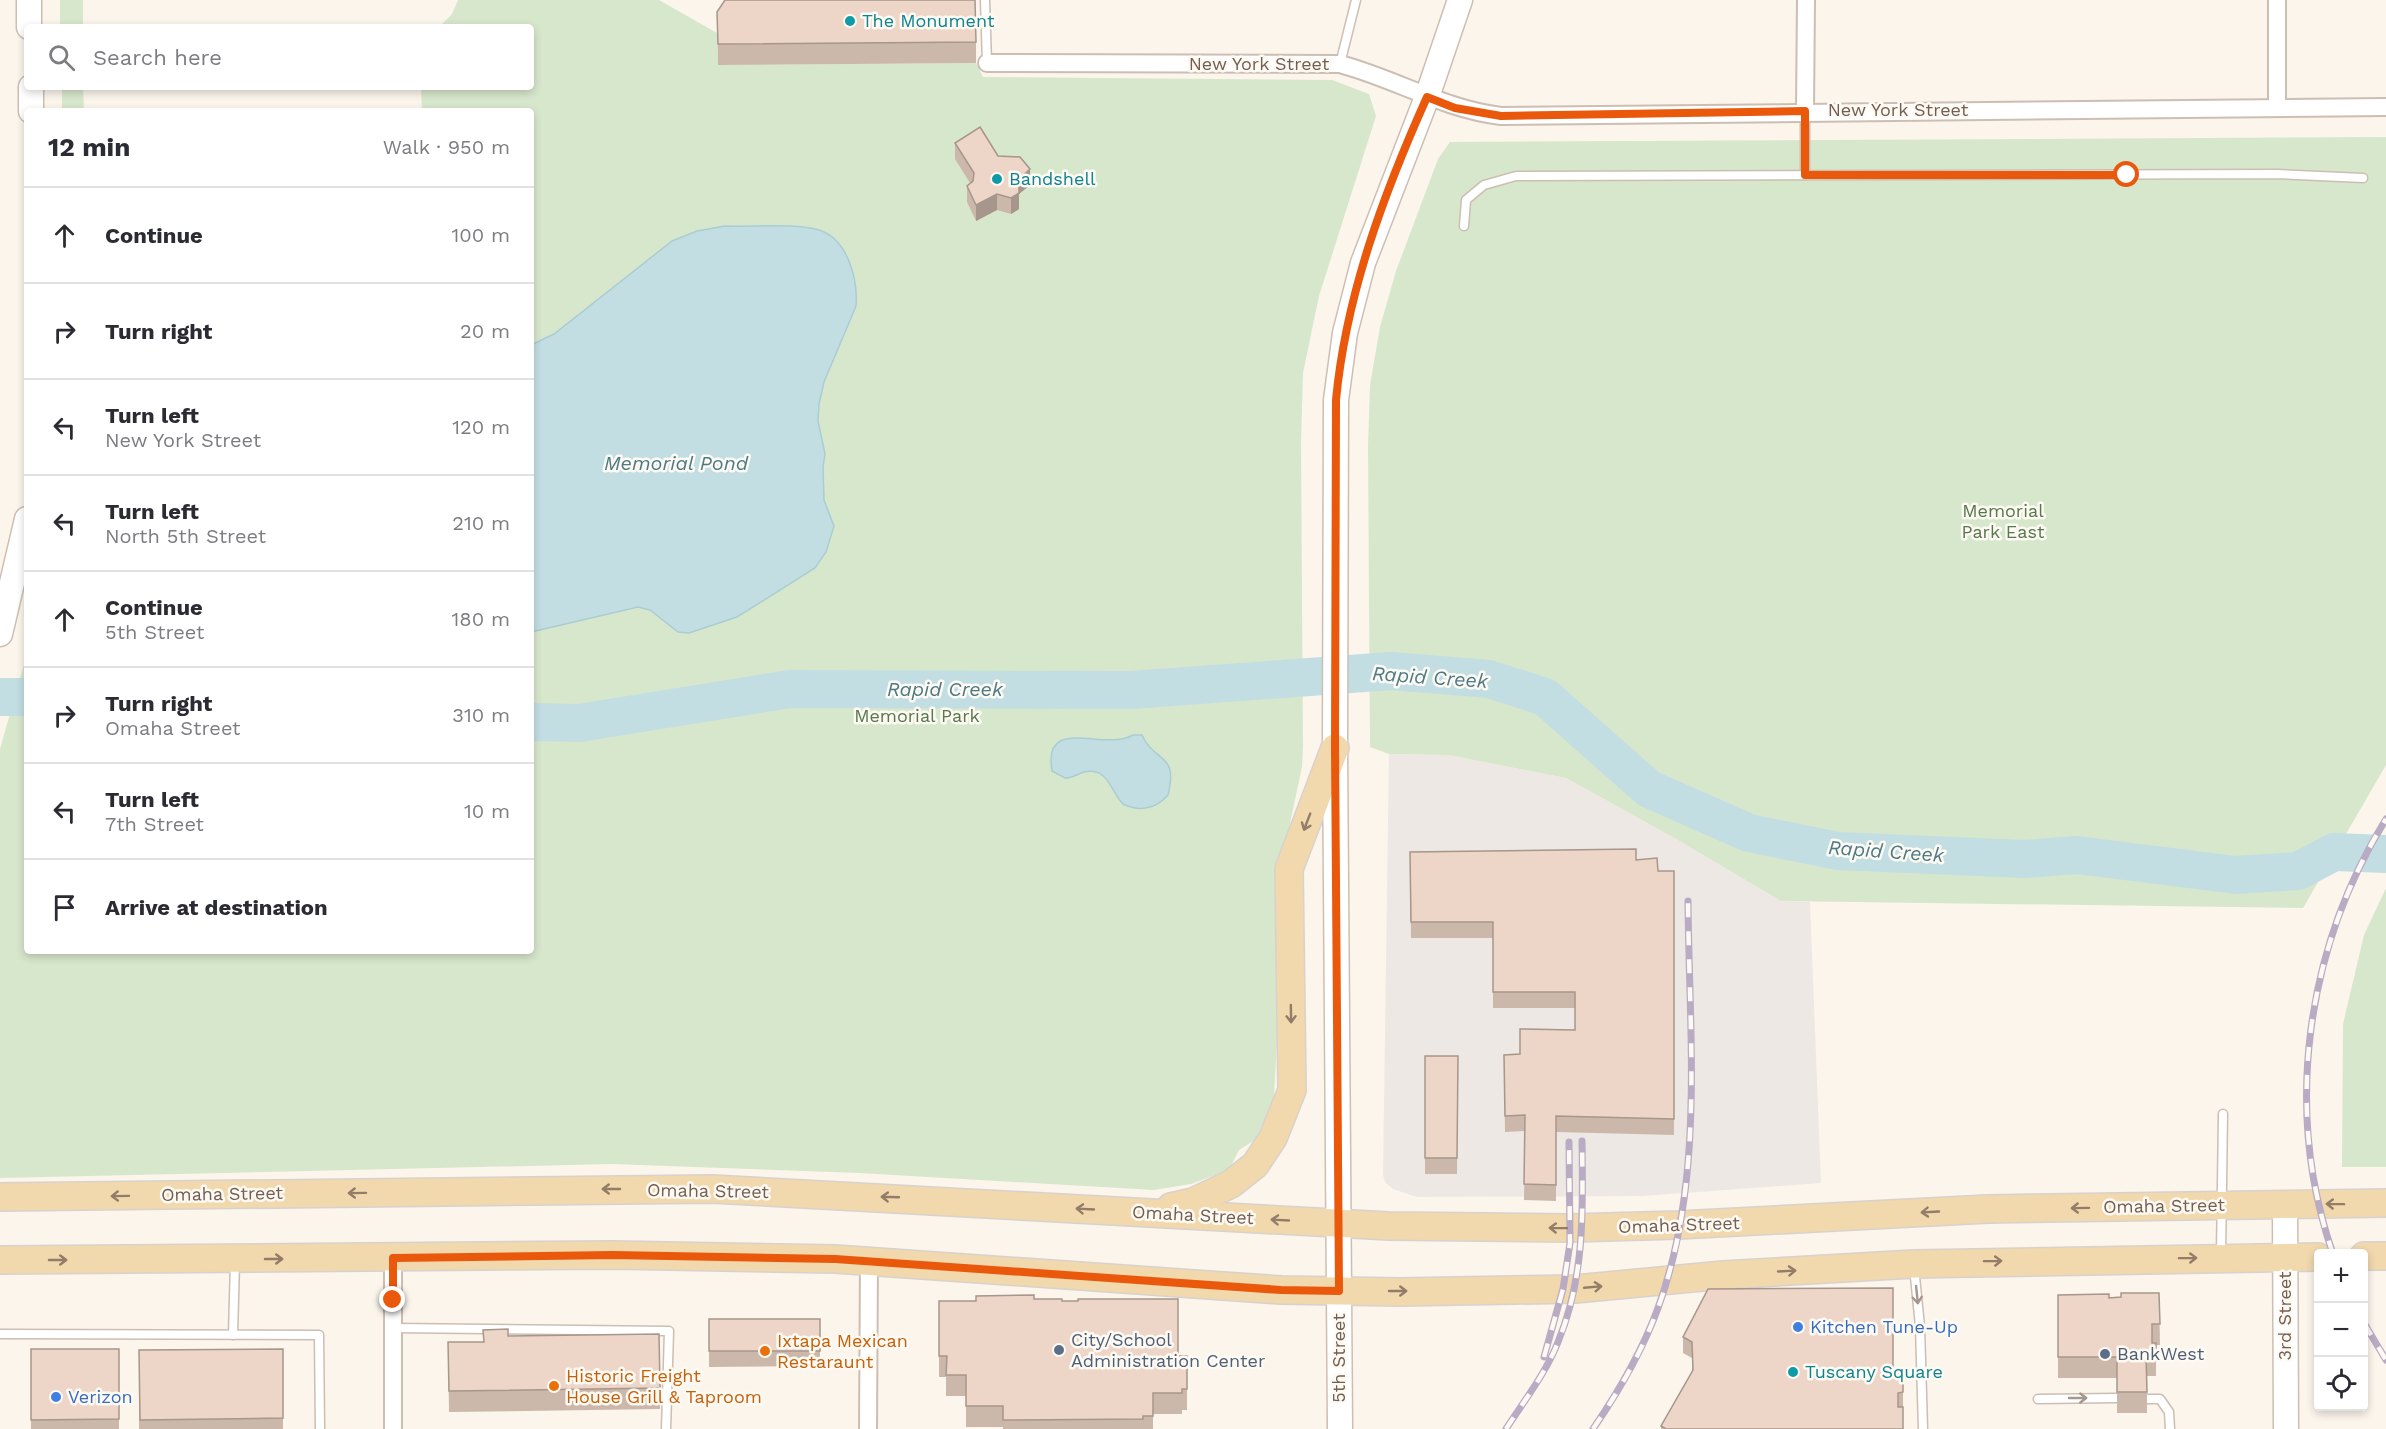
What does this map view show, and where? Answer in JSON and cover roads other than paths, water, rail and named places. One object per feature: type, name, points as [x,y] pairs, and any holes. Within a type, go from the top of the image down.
[{"type":"main road","points":[[29,0],[29,24]]},
{"type":"main road","name":"5th Street","points":[[1340,1429],[1335,748],[1336,400],[1345,333],[1363,263],[1427,97],[1460,0]]},
{"type":"main road","points":[[31,90],[31,108]]},
{"type":"main road","points":[[0,634],[24,532]]},
{"type":"main road","points":[[1149,1213],[1193,1202],[1231,1184],[1255,1165],[1273,1138],[1281,1119],[1292,1090],[1289,869],[1335,748]]},
{"type":"main road","name":"Omaha Street","points":[[0,1197],[711,1189],[1338,1223],[1582,1228],[1988,1209],[2386,1203]]},
{"type":"main road","name":"3rd Street","points":[[2285,1204],[2286,1429]]},
{"type":"main road","points":[[0,1260],[613,1255],[868,1260],[1281,1290],[1339,1291],[1575,1289],[1723,1275],[1914,1264],[2314,1257]]},
{"type":"main road","points":[[2368,1256],[2386,1256]]},
{"type":"street","points":[[1805,111],[1806,0]]},
{"type":"street","points":[[2277,0],[2277,108]]},
{"type":"street","name":"New York Street","points":[[987,63],[1340,64],[1372,73],[1455,108],[1501,116],[1805,111],[2386,107]]},
{"type":"street","points":[[393,1258],[393,1429]]},
{"type":"street","points":[[868,1260],[868,1429]]},
{"type":"lane","points":[[986,0],[987,63]]},
{"type":"lane","points":[[1340,64],[1356,0]]},
{"type":"lane","points":[[1805,111],[1805,175]]},
{"type":"lane","points":[[1464,226],[1466,200],[1484,185],[1516,176],[2277,174],[2363,178]]},
{"type":"lane","points":[[2221,1258],[2223,1114]]},
{"type":"lane","points":[[233,1335],[235,1259]]},
{"type":"lane","points":[[1914,1264],[1920,1326],[1923,1429]]},
{"type":"lane","points":[[393,1328],[669,1331],[666,1429]]},
{"type":"lane","points":[[0,1334],[319,1335],[320,1429]]},
{"type":"lane","points":[[2038,1399],[2117,1398]]},
{"type":"lane","points":[[2147,1399],[2160,1399],[2169,1412],[2170,1429]]},
{"type":"water","name":"Memorial Pond","points":[[725,226],[786,226],[819,230],[837,242],[849,262],[855,284],[856,306],[824,382],[819,404],[818,421],[825,454],[824,500],[834,526],[826,552],[815,568],[737,617],[689,633],[678,632],[650,610],[638,607],[534,631],[534,344],[554,334],[672,241],[697,231]]},
{"type":"water","points":[[1142,735],[1147,744],[1164,759],[1170,771],[1171,781],[1168,795],[1153,806],[1135,808],[1123,804],[1108,781],[1099,773],[1084,772],[1065,778],[1052,771],[1051,754],[1056,744],[1066,739],[1107,740]]},
{"type":"waterway","name":"Rapid Creek","points":[[534,722],[579,723],[790,689],[1131,690],[1391,671],[1489,679],[1545,697],[1649,789],[1749,833],[1838,851],[2024,859],[2077,855],[2236,875],[2298,871],[2334,852],[2386,854]]},
{"type":"waterway","name":"Rapid Creek","points":[[0,697],[24,697]]},
{"type":"railway","points":[[2332,1249],[2318,1199],[2309,1143],[2307,1087],[2311,1031],[2321,975],[2337,921],[2359,869],[2386,819]]},
{"type":"railway","points":[[1593,1429],[1629,1371],[1652,1324],[1673,1259],[1683,1209],[1691,1107],[1688,901]]},
{"type":"railway","points":[[1506,1429],[1547,1365],[1567,1318],[1578,1268],[1582,1218],[1582,1141]]},
{"type":"railway","points":[[1544,1357],[1563,1289],[1570,1243],[1569,1142]]},
{"type":"railway","points":[[2368,1330],[2386,1360]]},
{"type":"place","name":"The Monument","points":[[850,21]]},
{"type":"place","name":"Bandshell","points":[[997,179]]},
{"type":"place","name":"Kitchen Tune-Up","points":[[1798,1327]]},
{"type":"place","name":"City/School Administration Center","points":[[1059,1350]]},
{"type":"place","name":"Ixtapa Mexican Restaraunt","points":[[765,1351]]},
{"type":"place","name":"BankWest","points":[[2105,1354]]},
{"type":"place","name":"Tuscany Square","points":[[1793,1372]]},
{"type":"place","name":"Historic Freight House Grill & Taproom","points":[[554,1386]]},
{"type":"place","name":"Verizon","points":[[56,1397]]},
{"type":"park label","name":"Memorial Park East","points":[[2003,521]]},
{"type":"park label","name":"Memorial Park","points":[[917,716]]}]
